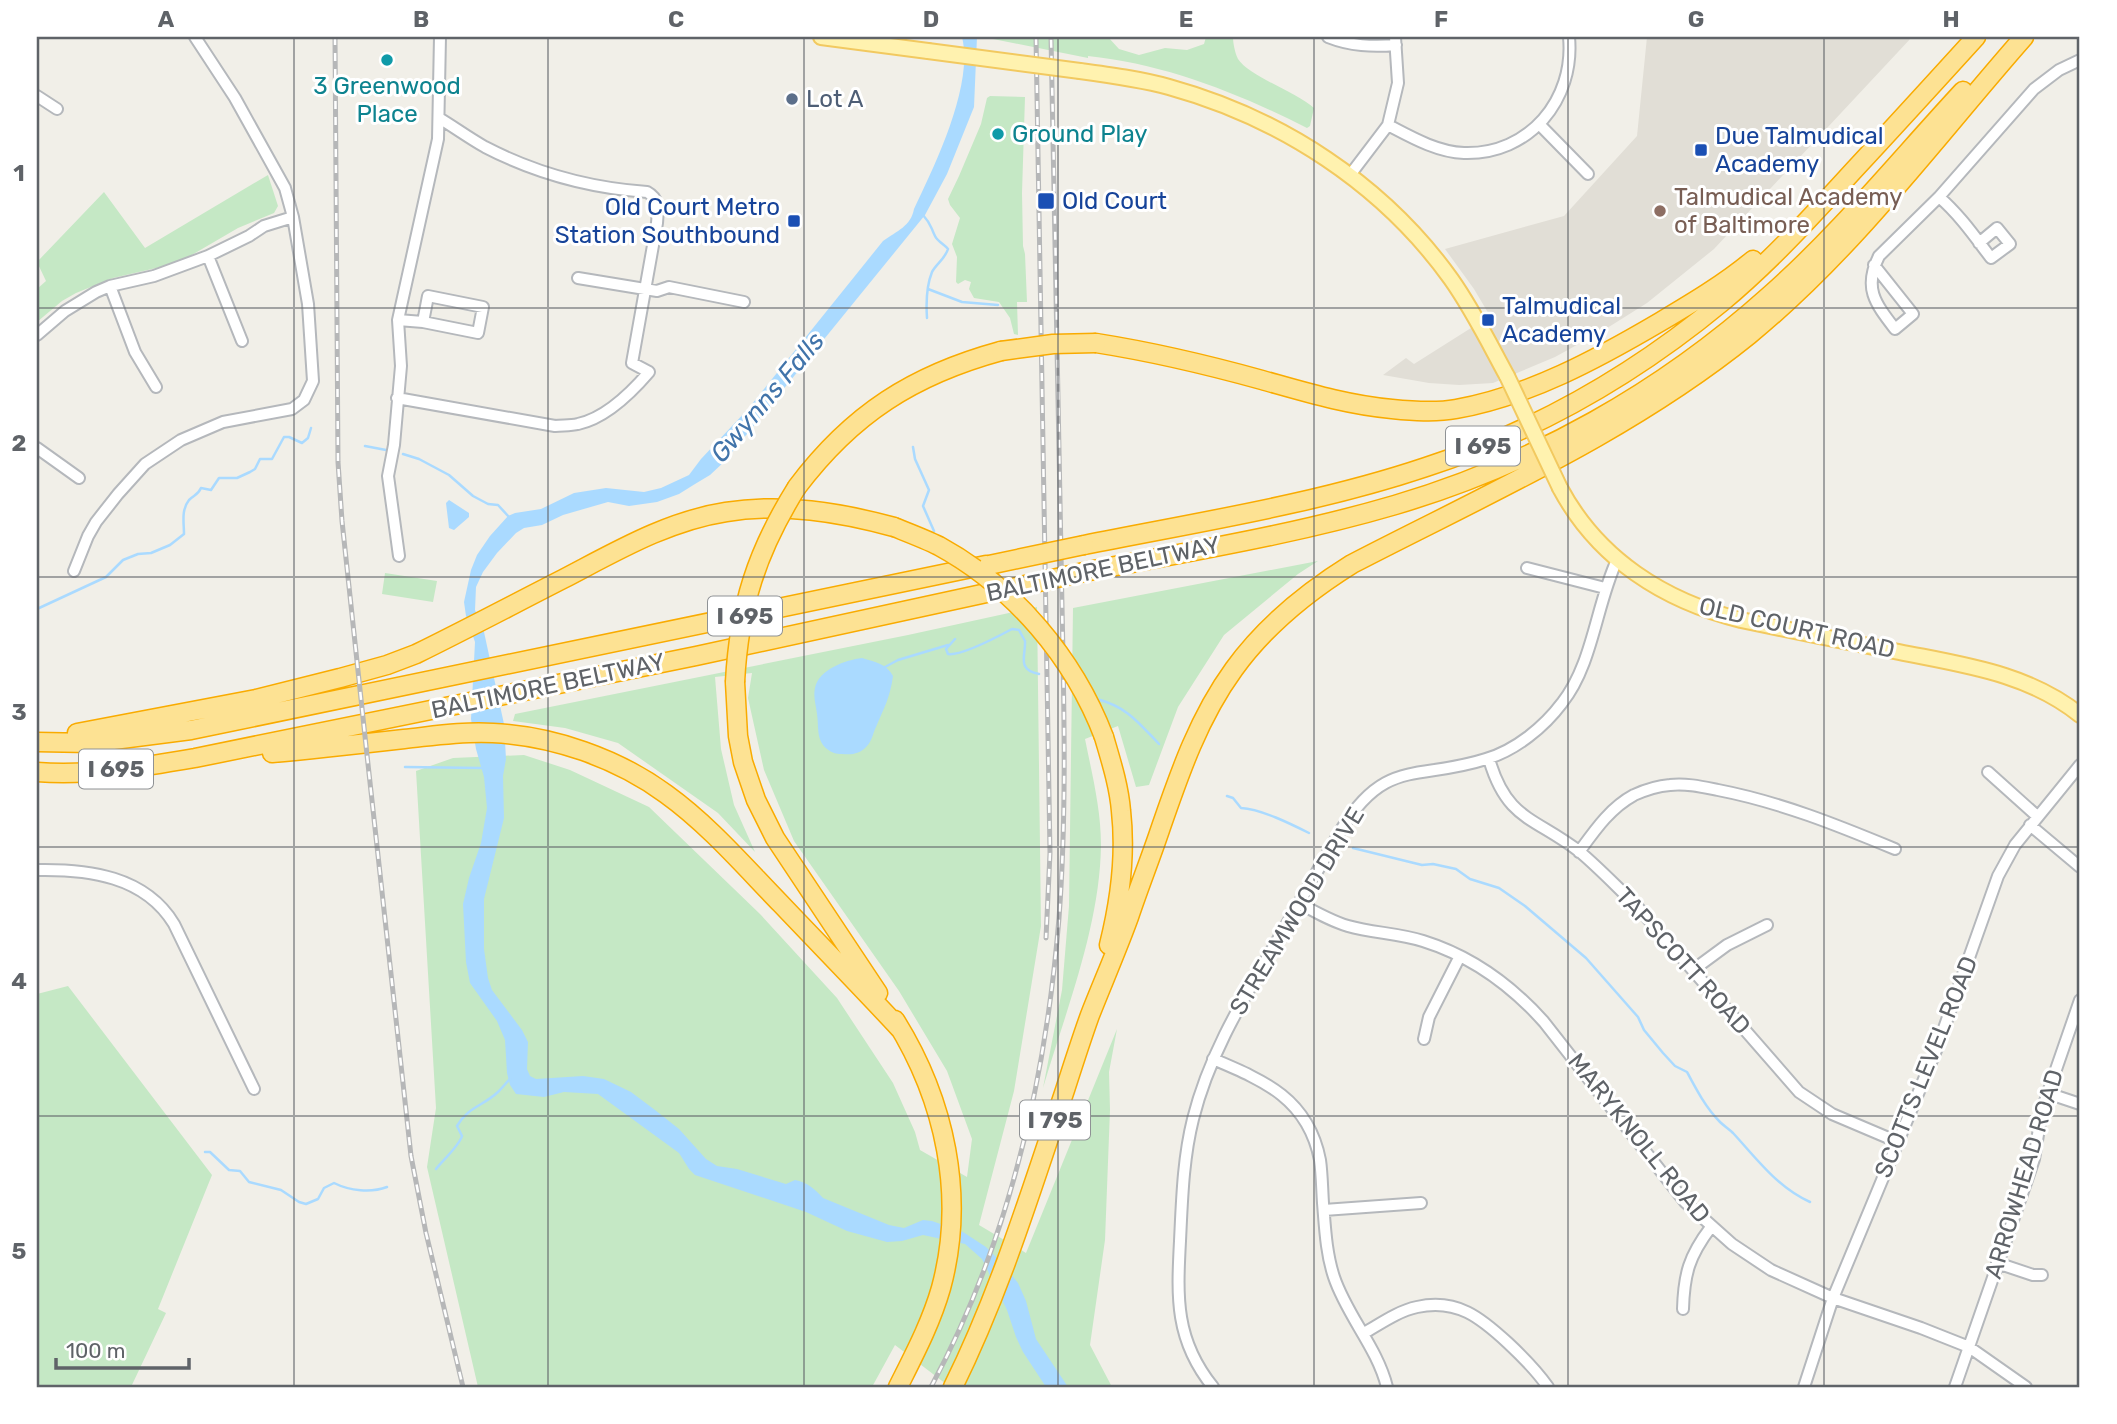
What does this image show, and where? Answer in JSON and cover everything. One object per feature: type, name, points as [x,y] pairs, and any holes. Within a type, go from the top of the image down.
[{"type":"highway","name":"BALTIMORE BELTWAY","points":[[37,740],[90,743],[191,730],[1269,507],[1386,480],[1428,467],[1510,435],[1559,410],[1626,372],[1691,327],[1755,274],[1817,211],[1976,37]]},
{"type":"highway","name":"BALTIMORE BELTWAY","points":[[37,772],[91,772],[195,758],[506,695],[1273,534],[1393,506],[1478,477],[1540,451],[1640,395],[1706,347],[1772,293],[1836,230],[2013,37]]},
{"type":"highway","points":[[1090,1016],[1190,748],[1215,698],[1252,645],[1296,603],[1335,575],[1618,427],[1716,361],[1782,306],[1847,241],[2024,37]]},
{"type":"highway","points":[[899,1386],[930,1321],[948,1254],[951,1185],[940,1121],[929,1085],[915,1054],[854,954],[775,838],[760,810],[743,762],[738,736],[735,682],[744,604],[758,561],[778,518],[797,487],[824,452],[887,399],[943,369],[1001,351],[1053,344],[1096,343],[1180,359],[1351,404],[1392,410],[1455,409],[1503,397],[1550,380],[1633,338],[1706,294],[1817,211]]},
{"type":"highway","points":[[37,740],[256,699],[387,665],[416,654],[644,537],[693,519],[725,512],[796,509],[856,517],[894,527],[938,546],[1006,593],[1045,635],[1096,715],[1121,809],[1123,843],[1121,884],[1113,929],[1090,1016]]},
{"type":"highway","points":[[195,758],[338,748],[463,733],[517,735],[599,757],[638,776],[666,794],[712,833],[901,1030]]},
{"type":"highway","name":"I 795","points":[[953,1387],[1004,1273],[1090,1016]]},
{"type":"main road","name":"OLD COURT ROAD","points":[[821,37],[1146,81],[1203,97],[1276,128],[1350,175],[1398,218],[1450,278],[1476,316],[1560,488],[1585,527],[1617,560],[1658,588],[1704,609],[1765,625],[1996,672],[2044,692],[2080,715]]},
{"type":"street","points":[[74,571],[96,522],[131,479],[161,452],[223,422],[284,412],[298,405],[310,391],[313,381],[310,327],[293,217],[285,188],[235,98],[195,37]]},
{"type":"street","points":[[399,556],[388,476],[394,445],[401,366],[398,320],[439,139],[440,37]]},
{"type":"street","points":[[1328,37],[1350,45],[1364,46],[1396,41],[1398,83],[1388,125],[1350,175]]},
{"type":"street","points":[[1388,125],[1430,145],[1462,153],[1481,152],[1513,142],[1539,124],[1553,108],[1570,65],[1569,37]]},
{"type":"street","points":[[1874,265],[1913,314],[1895,329],[1874,299],[1871,282],[1874,265],[1879,256],[1938,197],[2034,89],[2059,69],[2080,60]]},
{"type":"street","points":[[37,96],[57,109]]},
{"type":"street","points":[[397,398],[555,426],[578,424],[600,415],[635,389],[649,372],[632,363],[658,206],[653,195],[558,177],[485,147],[439,118]]},
{"type":"street","points":[[1539,124],[1588,174]]},
{"type":"street","points":[[1938,197],[1950,207],[1979,243]]},
{"type":"street","points":[[37,335],[84,297],[110,286],[154,276],[208,256],[264,226],[293,217]]},
{"type":"street","points":[[208,256],[242,341]]},
{"type":"street","points":[[578,278],[657,291],[669,287],[744,302]]},
{"type":"street","points":[[110,286],[135,352],[156,387]]},
{"type":"street","points":[[398,320],[478,333],[483,307],[428,296],[423,322]]},
{"type":"street","points":[[37,448],[79,478]]},
{"type":"street","name":"STREAMWOOD DRIVE","points":[[1213,1387],[1188,1346],[1178,1310],[1177,1287],[1186,1154],[1193,1119],[1213,1059],[1229,1025],[1352,813],[1376,789],[1399,776],[1416,771],[1489,759],[1534,732],[1554,712],[1571,691],[1590,646],[1605,588],[1617,560]]},
{"type":"street","points":[[1527,568],[1605,588]]},
{"type":"street","name":"TAPSCOTT ROAD","points":[[1489,759],[1500,789],[1518,812],[1579,852],[1635,904],[1788,1080],[1809,1100],[1832,1114],[1898,1142]]},
{"type":"street","name":"SCOTTS LEVEL ROAD","points":[[1804,1387],[1833,1298],[1952,1011],[1998,876],[2033,821],[2080,765]]},
{"type":"street","points":[[1988,772],[2080,867]]},
{"type":"street","points":[[1579,852],[1606,817],[1624,801],[1646,790],[1672,785],[1745,795],[1828,821],[1895,849]]},
{"type":"street","points":[[37,870],[66,870],[125,881],[159,904],[174,923],[254,1089]]},
{"type":"street","name":"MARYKNOLL ROAD","points":[[1299,903],[1349,927],[1422,940],[1460,956],[1504,984],[1538,1014],[1679,1195],[1712,1227],[1752,1259],[1833,1298],[1969,1347],[2026,1387]]},
{"type":"street","points":[[1693,970],[1727,945],[1767,925]]},
{"type":"street","points":[[1424,1040],[1429,1017],[1460,956]]},
{"type":"street","name":"ARROWHEAD ROAD","points":[[1955,1387],[2034,1159],[2042,1110],[2080,1000]]},
{"type":"street","points":[[1213,1059],[1266,1083],[1288,1099],[1307,1124],[1318,1152],[1328,1251],[1335,1280],[1380,1363],[1387,1387]]},
{"type":"street","points":[[2048,1093],[2080,1104]]},
{"type":"street","points":[[1324,1210],[1420,1203]]},
{"type":"street","points":[[1683,1309],[1684,1286],[1690,1259],[1712,1227]]},
{"type":"street","points":[[1997,1263],[2033,1275],[2042,1275]]},
{"type":"street","points":[[1364,1333],[1413,1307],[1436,1305],[1460,1309],[1475,1315],[1492,1328],[1529,1363],[1548,1387]]},
{"type":"shaded area","name":"Talmudical Academy of Baltimore","points":[[1647,37],[1912,37],[1714,249],[1647,303],[1555,357],[1493,383],[1429,383],[1383,375],[1406,358],[1414,364],[1490,316],[1445,249],[1564,216],[1637,136]]},
{"type":"green space","points":[[983,37],[1108,37],[1119,49],[1139,55],[1165,48],[1187,50],[1204,44],[1206,37],[1233,37],[1237,57],[1244,65],[1314,108],[1310,126],[1307,128],[1228,92],[1173,73],[1117,60],[1088,58]]},
{"type":"green space","points":[[1025,97],[1022,193],[1027,302],[1017,302],[1018,335],[1014,334],[1010,318],[999,302],[974,298],[969,289],[971,282],[956,282],[957,257],[952,244],[960,218],[948,199],[981,124],[987,98]]},
{"type":"green space","points":[[268,175],[278,206],[274,213],[238,228],[178,263],[113,278],[76,293],[37,322],[37,289],[46,281],[37,262],[104,192],[145,248]]},
{"type":"green space","points":[[1318,561],[1298,574],[1224,635],[1178,707],[1149,785],[1136,787],[1118,726],[1085,739],[1099,818],[1099,875],[1095,906],[1080,968],[1043,1088],[1062,990],[1069,906],[1073,608]]},
{"type":"green space","points":[[385,573],[437,581],[433,602],[382,594]]},
{"type":"green space","points":[[1037,607],[1041,926],[1014,1091],[979,1225],[1026,1253],[1117,1029],[1109,1072],[1105,1240],[1090,1345],[1112,1387],[950,1387],[895,1345],[872,1387],[478,1387],[427,1167],[436,1108],[416,771],[453,758],[524,755],[570,770],[649,807],[760,914],[837,998],[893,1083],[920,1150],[967,1177],[972,1139],[947,1071],[899,991],[794,841],[764,770],[748,698],[752,673],[715,677],[721,749],[734,805],[755,852],[718,813],[618,743],[565,728],[513,721],[515,714]]},
{"type":"green space","points":[[68,986],[212,1175],[158,1309],[166,1313],[131,1387],[37,1387],[37,994]]},
{"type":"water","name":"Gwynns Falls","points":[[962,37],[977,37],[974,107],[947,174],[925,215],[725,461],[710,475],[679,494],[657,502],[629,506],[608,502],[563,515],[542,525],[524,528],[497,553],[483,572],[476,587],[475,610],[484,632],[504,724],[506,759],[503,776],[504,818],[484,899],[484,949],[492,990],[528,1042],[527,1069],[530,1076],[536,1079],[583,1076],[604,1079],[631,1092],[655,1110],[679,1129],[706,1159],[717,1166],[737,1169],[786,1184],[799,1181],[810,1186],[823,1198],[889,1225],[904,1228],[923,1220],[963,1232],[986,1247],[1018,1283],[1026,1301],[1036,1339],[1068,1387],[1046,1387],[1023,1352],[1007,1310],[982,1259],[965,1244],[923,1235],[887,1242],[847,1231],[806,1212],[695,1175],[679,1153],[598,1094],[564,1092],[544,1097],[516,1094],[507,1073],[505,1040],[497,1021],[470,983],[466,962],[463,904],[481,843],[487,808],[484,777],[471,719],[475,642],[464,602],[477,555],[508,516],[515,513],[541,509],[574,493],[606,488],[644,492],[661,488],[689,475],[748,409],[883,241],[910,220],[942,148],[958,101],[963,78]]},
{"type":"water","points":[[449,500],[469,513],[469,517],[454,530],[449,528],[446,503]]},
{"type":"water","points":[[862,658],[880,664],[893,676],[888,697],[867,746],[856,753],[834,753],[823,745],[820,737],[815,688],[827,671],[841,663]]},
{"type":"waterway","points":[[923,215],[936,238],[948,249],[930,278],[927,318]]},
{"type":"waterway","points":[[928,289],[962,302],[998,305]]},
{"type":"waterway","points":[[37,609],[106,577],[123,560],[170,545],[184,534],[185,508],[201,488],[211,490],[219,478],[237,478],[250,472],[255,469],[260,459],[272,459],[284,437],[302,443],[308,438],[311,428]]},
{"type":"waterway","points":[[365,446],[386,450]]},
{"type":"waterway","points":[[913,447],[915,459],[929,490],[923,506],[934,531]]},
{"type":"waterway","points":[[403,454],[449,475],[473,496],[488,504],[498,505],[509,517]]},
{"type":"waterway","points":[[955,639],[946,649],[948,654],[971,649],[1012,629],[1019,630],[1025,641],[1025,665],[1027,669],[1039,674]]},
{"type":"waterway","points":[[885,667],[898,660],[948,645]]},
{"type":"waterway","points":[[1097,699],[1124,711],[1159,744]]},
{"type":"waterway","points":[[405,767],[482,768]]},
{"type":"waterway","points":[[1227,796],[1233,798],[1241,808],[1267,814],[1309,833]]},
{"type":"waterway","points":[[1353,848],[1422,865],[1433,864],[1456,869],[1470,879],[1499,888],[1525,906],[1586,958],[1638,1017],[1644,1030],[1663,1053],[1675,1066],[1687,1072],[1706,1105],[1720,1122],[1787,1189],[1810,1202]]},
{"type":"waterway","points":[[436,1169],[460,1140],[462,1136],[457,1126],[461,1120],[498,1092],[510,1079]]},
{"type":"waterway","points":[[205,1152],[210,1152],[229,1170],[240,1171],[249,1182],[281,1190],[306,1204],[318,1199],[324,1188],[334,1183],[360,1190],[387,1187]]},
{"type":"railway","points":[[335,37],[338,462],[342,521],[411,1156],[426,1233],[463,1387]]},
{"type":"railway","points":[[1036,37],[1050,853],[1046,938]]},
{"type":"railway","points":[[931,1387],[982,1276],[1019,1159],[1044,1039],[1059,918],[1064,736],[1051,37]]},
{"type":"place","name":"3 Greenwood Place","points":[[387,60]]},
{"type":"place","name":"Lot A","points":[[792,99]]},
{"type":"place","name":"Ground Play","points":[[998,134]]},
{"type":"place","name":"Due Talmudical Academy","points":[[1701,150]]},
{"type":"place","name":"Old Court","points":[[1046,201]]},
{"type":"place","name":"Talmudical Academy of Baltimore","points":[[1660,211]]},
{"type":"place","name":"Old Court Metro Station Southbound","points":[[794,221]]},
{"type":"place","name":"Talmudical Academy","points":[[1488,320]]}]
